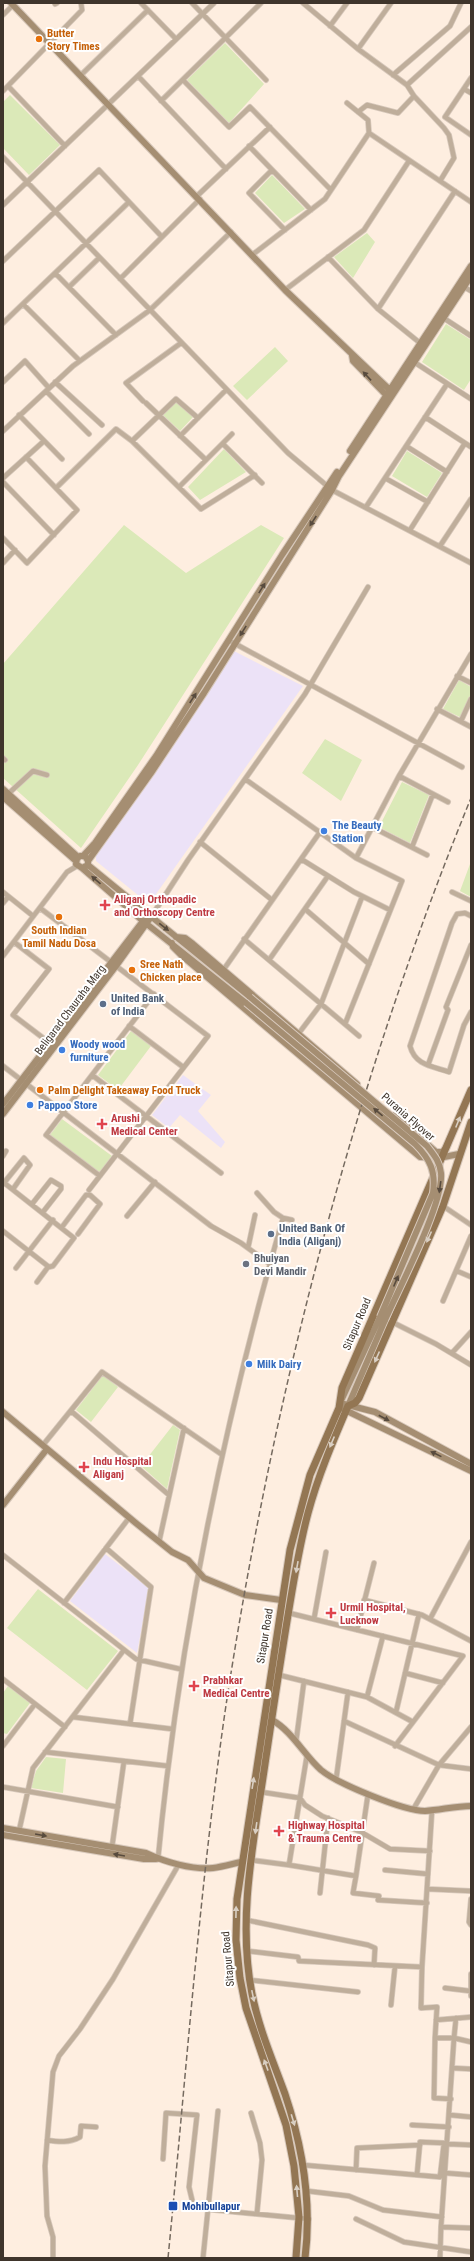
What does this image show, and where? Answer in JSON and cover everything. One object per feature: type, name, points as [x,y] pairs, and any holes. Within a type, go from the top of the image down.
[{"type":"main road","points":[[12,4],[199,198],[285,290],[352,355],[353,361],[390,394]]},
{"type":"main road","points":[[390,394],[414,362],[471,266]]},
{"type":"main road","points":[[82,862],[156,756],[232,642],[282,555],[330,488],[390,394],[420,343],[471,276]]},
{"type":"main road","points":[[3,789],[6,796],[35,823],[82,862],[145,922],[172,943],[173,948],[420,1157],[443,1157],[460,1154]]},
{"type":"main road","name":"Purania Flyover","points":[[82,862],[250,997],[418,1138],[437,1158],[441,1174],[438,1199],[386,1319],[343,1407]]},
{"type":"main road","name":"Beligarad Chauraha Marg","points":[[3,1114],[23,1082],[151,916]]},
{"type":"main road","points":[[176,937],[185,938],[224,969],[435,1151],[442,1152],[447,1147]]},
{"type":"main road","name":"Purania Flyover","points":[[172,943],[415,1144],[428,1157],[432,1167],[434,1183],[433,1193],[386,1319]]},
{"type":"main road","points":[[329,1079],[338,1066]]},
{"type":"main road","points":[[3,1104],[23,1082]]},
{"type":"main road","name":"Sitapur Road","points":[[305,2258],[308,2219],[307,2191],[303,2165],[294,2124],[260,2025],[250,1980],[246,1920],[251,1860],[288,1613],[302,1537],[318,1476],[343,1407],[342,1388],[471,1090]]},
{"type":"main road","name":"Sitapur Road","points":[[296,2258],[298,2217],[294,2166],[286,2125],[255,2036],[240,1978],[236,1919],[241,1862],[281,1600],[302,1502],[315,1462],[343,1407],[355,1403],[359,1398],[386,1319],[443,1206],[471,1122]]},
{"type":"main road","points":[[343,1407],[361,1407],[374,1412],[471,1464]]},
{"type":"main road","points":[[343,1407],[471,1471]]},
{"type":"main road","points":[[3,1412],[159,1542],[172,1552],[188,1560],[204,1578],[232,1591],[245,1595],[281,1600]]},
{"type":"main road","points":[[3,1505],[45,1447]]},
{"type":"main road","points":[[272,1720],[296,1742],[321,1770],[336,1780],[383,1801],[424,1811],[471,1806]]},
{"type":"main road","points":[[3,1828],[146,1853],[158,1859],[179,1864],[213,1868],[241,1862]]},
{"type":"main road","points":[[3,1835],[144,1859],[158,1859]]},
{"type":"street","points":[[3,91],[82,10],[81,3]]},
{"type":"street","points":[[141,3],[176,39]]},
{"type":"street","points":[[192,3],[266,80]]},
{"type":"street","points":[[3,205],[214,3]]},
{"type":"street","points":[[161,101],[261,3]]},
{"type":"street","points":[[302,3],[358,49],[407,85],[414,96],[444,128],[449,135],[454,158],[440,181]]},
{"type":"street","points":[[330,26],[347,3]]},
{"type":"street","points":[[358,49],[391,3]]},
{"type":"street","points":[[393,75],[450,26],[461,3]]},
{"type":"street","points":[[3,15],[12,4]]},
{"type":"street","points":[[81,75],[148,10]]},
{"type":"street","points":[[407,85],[471,27]]},
{"type":"street","points":[[138,76],[226,169]]},
{"type":"street","points":[[471,78],[445,117],[471,135]]},
{"type":"street","points":[[183,80],[229,127],[250,106],[331,190]]},
{"type":"street","points":[[8,86],[65,146]]},
{"type":"street","points":[[464,88],[471,93]]},
{"type":"street","points":[[358,112],[367,105],[398,113],[414,96]]},
{"type":"street","points":[[252,254],[325,199],[368,133],[369,122],[347,103]]},
{"type":"street","points":[[120,279],[226,169],[270,127]]},
{"type":"street","points":[[368,133],[471,202]]},
{"type":"street","points":[[249,146],[311,210]]},
{"type":"street","points":[[3,157],[288,453],[330,488],[471,563]]},
{"type":"street","points":[[285,290],[364,230],[409,161]]},
{"type":"street","points":[[3,261],[99,170],[162,237]]},
{"type":"street","points":[[272,170],[248,193],[285,230]]},
{"type":"street","points":[[378,309],[455,191]]},
{"type":"street","points":[[3,323],[129,202]]},
{"type":"street","points":[[3,430],[80,361],[150,310],[231,232]]},
{"type":"street","points":[[328,257],[378,309],[420,343]]},
{"type":"street","points":[[69,288],[99,258]]},
{"type":"street","points":[[55,273],[116,335]]},
{"type":"street","points":[[464,287],[471,291]]},
{"type":"street","points":[[23,304],[80,361]]},
{"type":"street","points":[[441,316],[471,336]]},
{"type":"street","points":[[181,343],[126,383],[144,402],[206,460]]},
{"type":"street","points":[[3,382],[24,361],[48,390],[89,434]]},
{"type":"street","points":[[414,362],[471,400]]},
{"type":"street","points":[[55,382],[102,424]]},
{"type":"street","points":[[366,507],[446,384]]},
{"type":"street","points":[[180,436],[226,390]]},
{"type":"street","points":[[132,441],[158,415],[177,399],[198,418]]},
{"type":"street","points":[[19,416],[62,459]]},
{"type":"street","points":[[425,417],[471,447]]},
{"type":"street","points":[[56,488],[115,429],[118,429],[132,441],[202,509],[255,476]]},
{"type":"street","points":[[179,487],[232,434]]},
{"type":"street","points":[[3,478],[44,441]]},
{"type":"street","points":[[410,530],[465,443]]},
{"type":"street","points":[[223,444],[262,483]]},
{"type":"street","points":[[406,446],[447,472]]},
{"type":"street","points":[[3,538],[28,563],[77,510],[26,457]]},
{"type":"street","points":[[385,478],[428,502]]},
{"type":"street","points":[[3,482],[54,535]]},
{"type":"street","points":[[440,546],[471,499]]},
{"type":"street","points":[[3,562],[15,550]]},
{"type":"street","points":[[151,916],[200,842],[310,685],[368,587]]},
{"type":"street","points":[[232,642],[462,767]]},
{"type":"street","points":[[356,858],[399,776],[419,744],[437,709],[471,654]]},
{"type":"street","points":[[457,676],[471,684]]},
{"type":"street","points":[[461,721],[471,699]]},
{"type":"street","points":[[437,709],[471,727]]},
{"type":"street","points":[[6,796],[33,771],[47,774]]},
{"type":"street","points":[[399,776],[448,802]]},
{"type":"street","points":[[245,779],[356,858],[402,881],[345,1024]]},
{"type":"street","points":[[412,847],[433,794]]},
{"type":"street","points":[[372,827],[428,855]]},
{"type":"street","points":[[224,969],[320,832]]},
{"type":"street","points":[[200,842],[272,900]]},
{"type":"street","points":[[301,859],[362,897],[390,910]]},
{"type":"street","points":[[3,956],[67,872],[82,862]]},
{"type":"street","points":[[269,960],[328,876]]},
{"type":"street","points":[[3,892],[33,916]]},
{"type":"street","points":[[452,892],[471,901]]},
{"type":"street","points":[[3,903],[8,897]]},
{"type":"street","points":[[299,1033],[321,1004],[362,897]]},
{"type":"street","points":[[40,908],[208,1036],[90,1190]]},
{"type":"street","points":[[305,909],[369,964]]},
{"type":"street","points":[[471,916],[466,914],[457,914],[452,923],[410,1046],[412,1056],[428,1065],[448,1072],[464,1024],[471,1012]]},
{"type":"street","points":[[244,939],[359,1036]]},
{"type":"street","points":[[14,942],[49,969],[13,1015],[52,1045]]},
{"type":"street","points":[[428,1065],[448,1010],[446,1007],[471,945]]},
{"type":"street","points":[[100,1176],[46,1135],[154,994]]},
{"type":"street","points":[[130,1026],[184,1067]]},
{"type":"street","points":[[3,1066],[211,1226],[248,1248],[270,1264]]},
{"type":"street","points":[[92,1075],[221,1174]]},
{"type":"street","points":[[3,1156],[6,1151]]},
{"type":"street","points":[[12,1189],[30,1166],[29,1162],[22,1158],[4,1180],[12,1189],[54,1220],[73,1239],[53,1266],[48,1267],[37,1282]]},
{"type":"street","points":[[32,1204],[51,1180],[61,1186],[61,1190],[43,1212]]},
{"type":"street","points":[[127,1216],[154,1182]]},
{"type":"street","points":[[257,1194],[274,1212],[283,1218],[292,1220]]},
{"type":"street","points":[[62,1227],[86,1195],[90,1195],[100,1204],[78,1234]]},
{"type":"street","points":[[443,1206],[471,1225]]},
{"type":"street","points":[[248,1248],[255,1216]]},
{"type":"street","points":[[158,1859],[180,1668],[197,1570],[221,1454],[283,1218]]},
{"type":"street","points":[[16,1268],[54,1220]]},
{"type":"street","points":[[3,1231],[48,1267]]},
{"type":"street","points":[[443,1301],[471,1236]]},
{"type":"street","points":[[457,1271],[471,1277]]},
{"type":"street","points":[[386,1319],[452,1353],[471,1365]]},
{"type":"street","points":[[452,1353],[471,1332]]},
{"type":"street","points":[[45,1447],[102,1372],[221,1454]]},
{"type":"street","points":[[71,1411],[169,1495]]},
{"type":"street","points":[[159,1542],[184,1428]]},
{"type":"street","points":[[64,1603],[129,1518]]},
{"type":"street","points":[[430,1619],[469,1552],[471,1542]]},
{"type":"street","points":[[106,1548],[152,1587],[130,1724]]},
{"type":"street","points":[[314,1619],[326,1552]]},
{"type":"street","points":[[3,1555],[124,1650],[140,1660],[180,1668]]},
{"type":"street","points":[[357,1630],[374,1563]]},
{"type":"street","points":[[364,1600],[419,1614],[471,1641]]},
{"type":"street","points":[[288,1613],[463,1656],[395,1746]]},
{"type":"street","points":[[396,1712],[419,1614]]},
{"type":"street","points":[[367,1697],[383,1636]]},
{"type":"street","points":[[19,1831],[33,1768],[124,1650]]},
{"type":"street","points":[[405,1673],[442,1683]]},
{"type":"street","points":[[279,1675],[304,1680],[367,1697],[413,1722]]},
{"type":"street","points":[[3,1679],[64,1727]]},
{"type":"street","points":[[296,1742],[304,1680]]},
{"type":"street","points":[[336,1780],[348,1692]]},
{"type":"street","points":[[3,1746],[35,1704]]},
{"type":"street","points":[[72,1717],[172,1729]]},
{"type":"street","points":[[344,1721],[439,1766],[471,1768]]},
{"type":"street","points":[[414,1808],[439,1766],[471,1727]]},
{"type":"street","points":[[45,1752],[168,1766]]},
{"type":"street","points":[[289,1865],[307,1755]]},
{"type":"street","points":[[112,1847],[124,1761]]},
{"type":"street","points":[[3,1787],[118,1807]]},
{"type":"street","points":[[261,1792],[300,1798],[305,1805],[328,1818],[360,1832],[390,1849],[430,1851]]},
{"type":"street","points":[[368,1794],[360,1832],[353,1893],[379,1896],[378,1900],[426,1903]]},
{"type":"street","points":[[432,1810],[422,1967],[421,2008],[437,2007],[434,2098],[451,2099]]},
{"type":"street","points":[[320,1893],[328,1818]]},
{"type":"street","points":[[251,1860],[356,1876]]},
{"type":"street","points":[[53,2258],[53,2237],[47,2216],[44,2166],[53,2072],[59,2056],[80,2029],[113,1979],[179,1864]]},
{"type":"street","points":[[386,1870],[428,1874]]},
{"type":"street","points":[[427,1889],[471,1891]]},
{"type":"street","points":[[471,1899],[469,1922],[471,1925]]},
{"type":"street","points":[[246,1920],[368,1945],[375,1948],[374,1965]]},
{"type":"street","points":[[247,1951],[298,1957],[300,1961],[422,1967]]},
{"type":"street","points":[[391,2005],[395,1966]]},
{"type":"street","points":[[445,1988],[470,1993],[471,1974]]},
{"type":"street","points":[[250,1980],[358,1992]]},
{"type":"street","points":[[436,2020],[471,2017]]},
{"type":"street","points":[[440,2258],[456,2018]]},
{"type":"street","points":[[435,2038],[454,2038],[471,2042]]},
{"type":"street","points":[[452,2068],[471,2069]]},
{"type":"street","points":[[203,2258],[218,2111]]},
{"type":"street","points":[[164,2159],[166,2113],[197,2115],[188,2187],[194,2208],[308,2219]]},
{"type":"street","points":[[251,2113],[260,2143],[262,2160],[257,2213]]},
{"type":"street","points":[[450,2115],[471,2116]]},
{"type":"street","points":[[412,2125],[449,2127]]},
{"type":"street","points":[[47,2140],[67,2142],[80,2137],[81,2126],[96,2127]]},
{"type":"street","points":[[303,2165],[356,2170],[440,2177],[444,2143],[420,2142],[417,2175]]},
{"type":"street","points":[[448,2144],[471,2145]]},
{"type":"street","points":[[356,2170],[357,2148],[420,2145]]},
{"type":"street","points":[[445,2173],[471,2175]]},
{"type":"street","points":[[307,2191],[349,2196],[383,2210],[442,2217]]},
{"type":"street","points":[[356,2219],[404,2242],[471,2252]]},
{"type":"street","points":[[441,2227],[471,2228]]},
{"type":"shaded area","points":[[234,651],[303,686],[149,904],[96,861],[96,856]]},
{"type":"shaded area","points":[[183,1075],[211,1095],[198,1111],[225,1142],[221,1148],[180,1115],[169,1128],[152,1115]]},
{"type":"shaded area","points":[[105,1554],[149,1588],[137,1653],[70,1601]]},
{"type":"green space","points":[[225,43],[264,84],[229,123],[187,80]]},
{"type":"green space","points":[[10,95],[60,145],[29,175],[3,148],[3,102]]},
{"type":"green space","points":[[272,175],[305,209],[284,223],[255,193]]},
{"type":"green space","points":[[367,233],[375,242],[353,278],[334,257]]},
{"type":"green space","points":[[446,324],[471,340],[471,379],[464,390],[422,362]]},
{"type":"green space","points":[[275,347],[288,361],[247,400],[233,386]]},
{"type":"green space","points":[[176,401],[193,417],[180,431],[163,415]]},
{"type":"green space","points":[[224,449],[246,472],[200,500],[188,487]]},
{"type":"green space","points":[[407,451],[442,473],[427,497],[392,476]]},
{"type":"green space","points":[[124,525],[186,573],[261,525],[284,538],[138,765],[81,848],[3,778],[3,664]]},
{"type":"green space","points":[[459,680],[471,687],[471,694],[460,717],[443,709]]},
{"type":"green space","points":[[325,739],[362,760],[341,801],[302,773]]},
{"type":"green space","points":[[402,782],[429,795],[410,843],[379,827]]},
{"type":"green space","points":[[470,864],[471,865],[471,897],[460,891]]},
{"type":"green space","points":[[131,1031],[151,1046],[118,1090],[98,1075]]},
{"type":"green space","points":[[62,1119],[112,1156],[99,1173],[50,1135]]},
{"type":"green space","points":[[103,1375],[118,1387],[91,1422],[76,1410]]},
{"type":"green space","points":[[173,1425],[180,1430],[167,1489],[141,1466]]},
{"type":"green space","points":[[38,1589],[118,1651],[87,1690],[7,1628]]},
{"type":"green space","points":[[8,1686],[30,1703],[7,1734],[3,1733],[3,1693]]},
{"type":"green space","points":[[46,1757],[66,1759],[63,1793],[31,1788],[36,1771]]},
{"type":"railway","points":[[168,2258],[200,1916],[216,1780],[225,1712],[244,1596],[266,1480],[292,1363],[321,1248],[353,1133],[389,1019],[428,907],[471,798]]},
{"type":"place","name":"Butter Story Times","points":[[39,39]]},
{"type":"place","name":"The Beauty Station","points":[[324,831]]},
{"type":"place","name":"Aliganj Orthopadic and Orthoscopy Centre","points":[[105,905]]},
{"type":"place","name":"South Indian Tamil Nadu Dosa","points":[[59,917]]},
{"type":"place","name":"Sree Nath Chicken place","points":[[132,970]]},
{"type":"place","name":"United Bank of India","points":[[103,1004]]},
{"type":"place","name":"Woody wood furniture","points":[[62,1050]]},
{"type":"place","name":"Palm Delight Takeaway Food Truck","points":[[40,1090]]},
{"type":"place","name":"Pappoo Store","points":[[30,1105]]},
{"type":"place","name":"Arushi Medical Center","points":[[102,1124]]},
{"type":"place","name":"United Bank Of India (Aliganj)","points":[[271,1234]]},
{"type":"place","name":"Bhuiyan Devi Mandir","points":[[246,1264]]},
{"type":"place","name":"Milk Dairy","points":[[249,1364]]},
{"type":"place","name":"Indu Hospital Aliganj","points":[[84,1467]]},
{"type":"place","name":"Urmil Hospital, Lucknow","points":[[331,1613]]},
{"type":"place","name":"Prabhkar Medical Centre","points":[[194,1686]]},
{"type":"place","name":"Highway Hospital & Trauma Centre","points":[[279,1831]]},
{"type":"place","name":"Mohibullapur","points":[[173,2206]]}]
